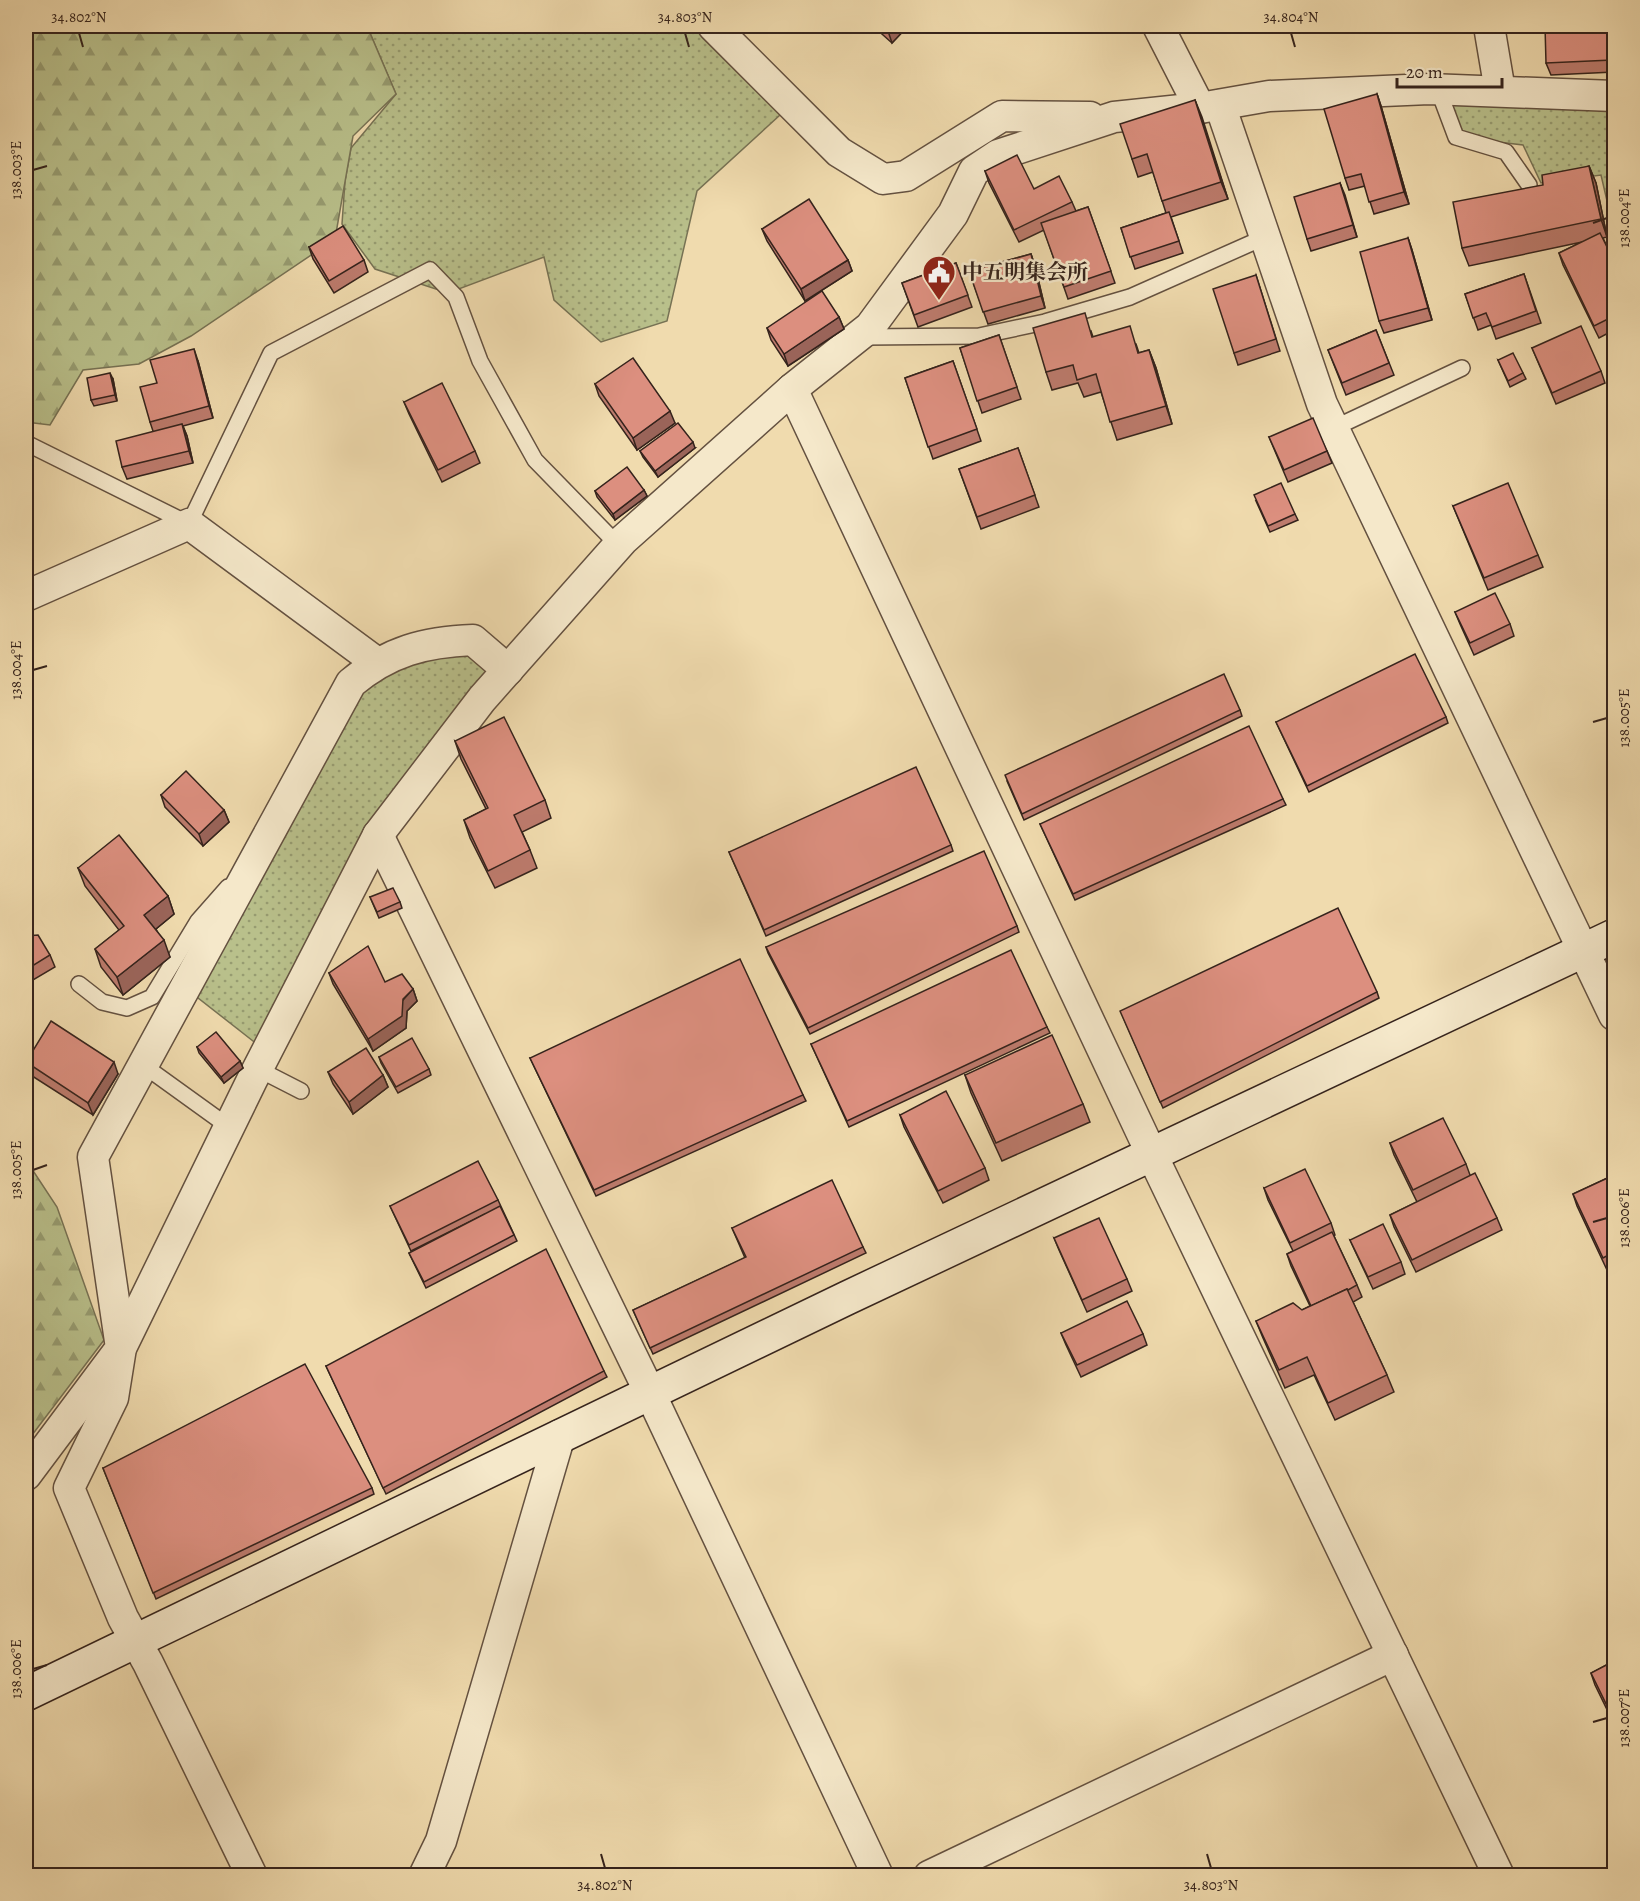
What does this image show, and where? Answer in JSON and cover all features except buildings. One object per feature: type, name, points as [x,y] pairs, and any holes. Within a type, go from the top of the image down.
[{"type":"street","points":[[713,26],[839,152],[883,179],[906,176],[1002,116],[1114,117],[1210,107],[1269,96],[1438,89],[1614,96]]},
{"type":"street","points":[[1158,26],[1210,107],[1265,237],[1322,404],[1614,1015]]},
{"type":"street","points":[[1489,26],[1500,91]]},
{"type":"street","points":[[26,1475],[121,1348],[258,1069],[378,835],[482,699],[618,545],[792,389],[870,327],[953,214],[974,171],[998,155],[1114,117]]},
{"type":"street","points":[[792,389],[1152,1155],[1499,1875]]},
{"type":"street","points":[[26,596],[189,524],[376,663]]},
{"type":"street","points":[[252,1875],[123,1618],[69,1488],[112,1398],[121,1348],[93,1157],[351,683],[376,663],[436,641],[473,640],[508,670]]},
{"type":"street","points":[[378,835],[650,1393],[878,1875]]},
{"type":"street","points":[[26,1694],[560,1435],[1614,936]]},
{"type":"street","points":[[424,1875],[441,1841],[560,1435]]},
{"type":"street","points":[[929,1875],[1393,1655]]},
{"type":"lane","points":[[1438,89],[1456,137],[1506,152],[1529,185]]},
{"type":"lane","points":[[858,337],[980,336],[1045,322],[1130,297],[1265,237]]},
{"type":"lane","points":[[26,443],[189,524],[271,353],[430,270],[456,297],[480,361],[535,460],[618,545]]},
{"type":"lane","points":[[1334,428],[1462,368]]},
{"type":"lane","points":[[80,984],[102,1002],[127,1008],[152,996],[198,921],[257,856]]},
{"type":"lane","points":[[143,1065],[229,1127]]},
{"type":"lane","points":[[258,1069],[301,1091]]},
{"type":"green space","points":[[26,26],[367,26],[396,94],[353,136],[335,239],[191,336],[139,364],[83,370],[50,425],[26,422]]},
{"type":"green space","points":[[367,26],[710,26],[792,104],[697,191],[667,321],[601,342],[554,300],[544,257],[448,293],[375,269],[342,224],[345,181],[351,148],[396,94]]},
{"type":"green space","points":[[1450,99],[1614,103],[1614,231],[1601,175],[1541,183],[1523,145],[1456,137]]},
{"type":"green space","points":[[473,640],[504,674],[389,822],[267,1052],[193,994],[368,669]]},
{"type":"green space","points":[[26,1160],[57,1207],[104,1340],[26,1443]]},
{"type":"place","name":"中五明集会所","points":[[939,301]]}]
